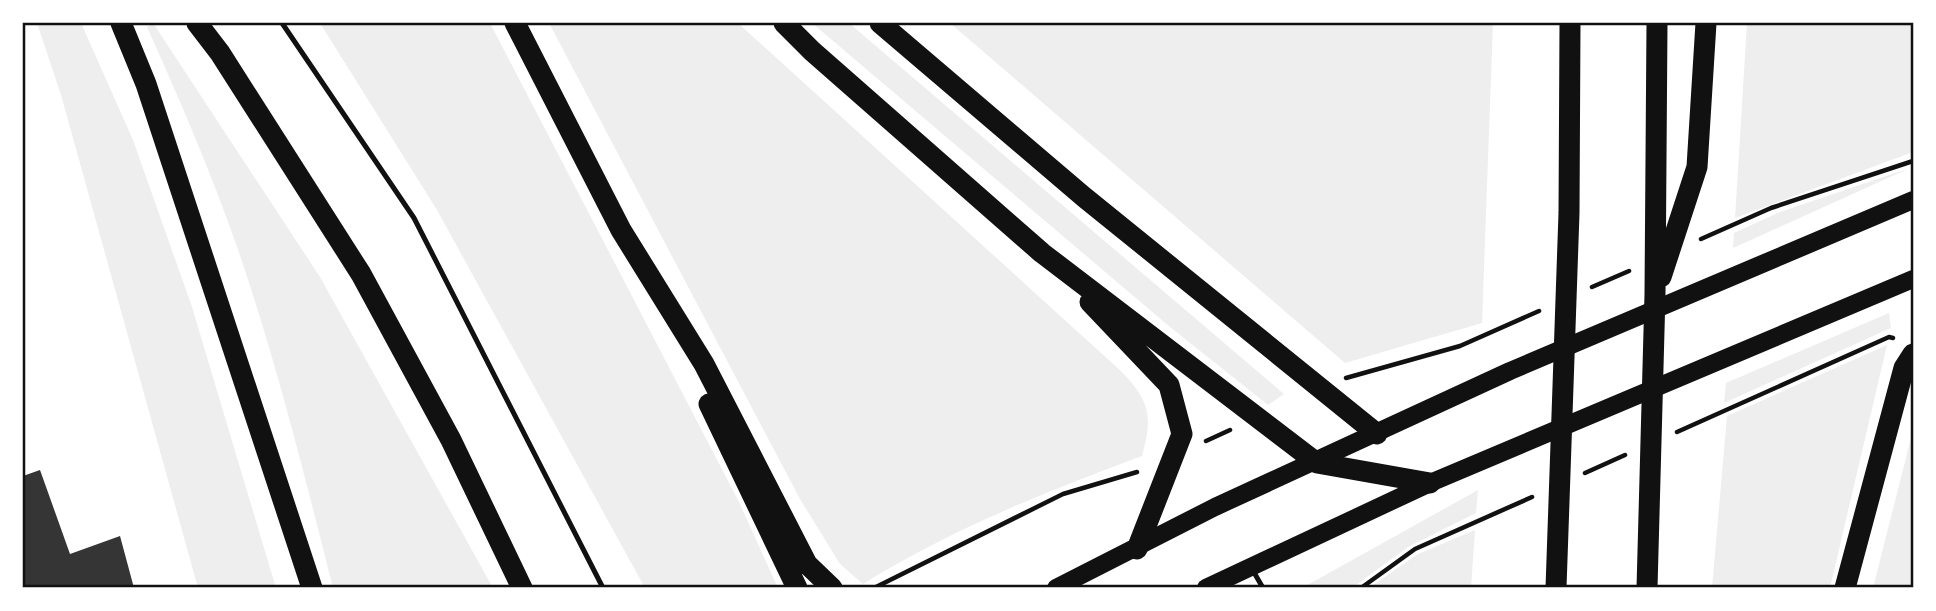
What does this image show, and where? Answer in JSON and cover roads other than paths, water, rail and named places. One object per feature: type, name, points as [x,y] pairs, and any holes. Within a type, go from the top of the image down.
[{"type":"highway","points":[[121,23],[146,84],[312,588]]},
{"type":"highway","points":[[197,23],[220,53],[361,274],[451,440],[522,588]]},
{"type":"highway","points":[[515,23],[646,273],[797,588]]},
{"type":"highway","points":[[785,23],[811,51],[1042,253],[1317,463],[1430,484]]},
{"type":"highway","points":[[880,23],[1084,197],[1377,434]]},
{"type":"highway","points":[[1556,588],[1569,213],[1570,23]]},
{"type":"highway","points":[[1647,588],[1655,294],[1657,23]]},
{"type":"highway","points":[[1655,294],[1697,167],[1706,23]]},
{"type":"highway","points":[[1042,253],[1169,385],[1182,434],[1137,549]]},
{"type":"highway","points":[[646,273],[704,364],[807,564],[832,588]]},
{"type":"highway","points":[[1845,588],[1904,368],[1913,354]]},
{"type":"main road","points":[[1056,588],[1215,507],[1317,463],[1510,371],[1913,200]]},
{"type":"main road","points":[[1206,588],[1430,484],[1913,279]]},
{"type":"lane","points":[[282,23],[414,218],[603,588]]},
{"type":"lane","points":[[1250,566],[1263,588]]}]
